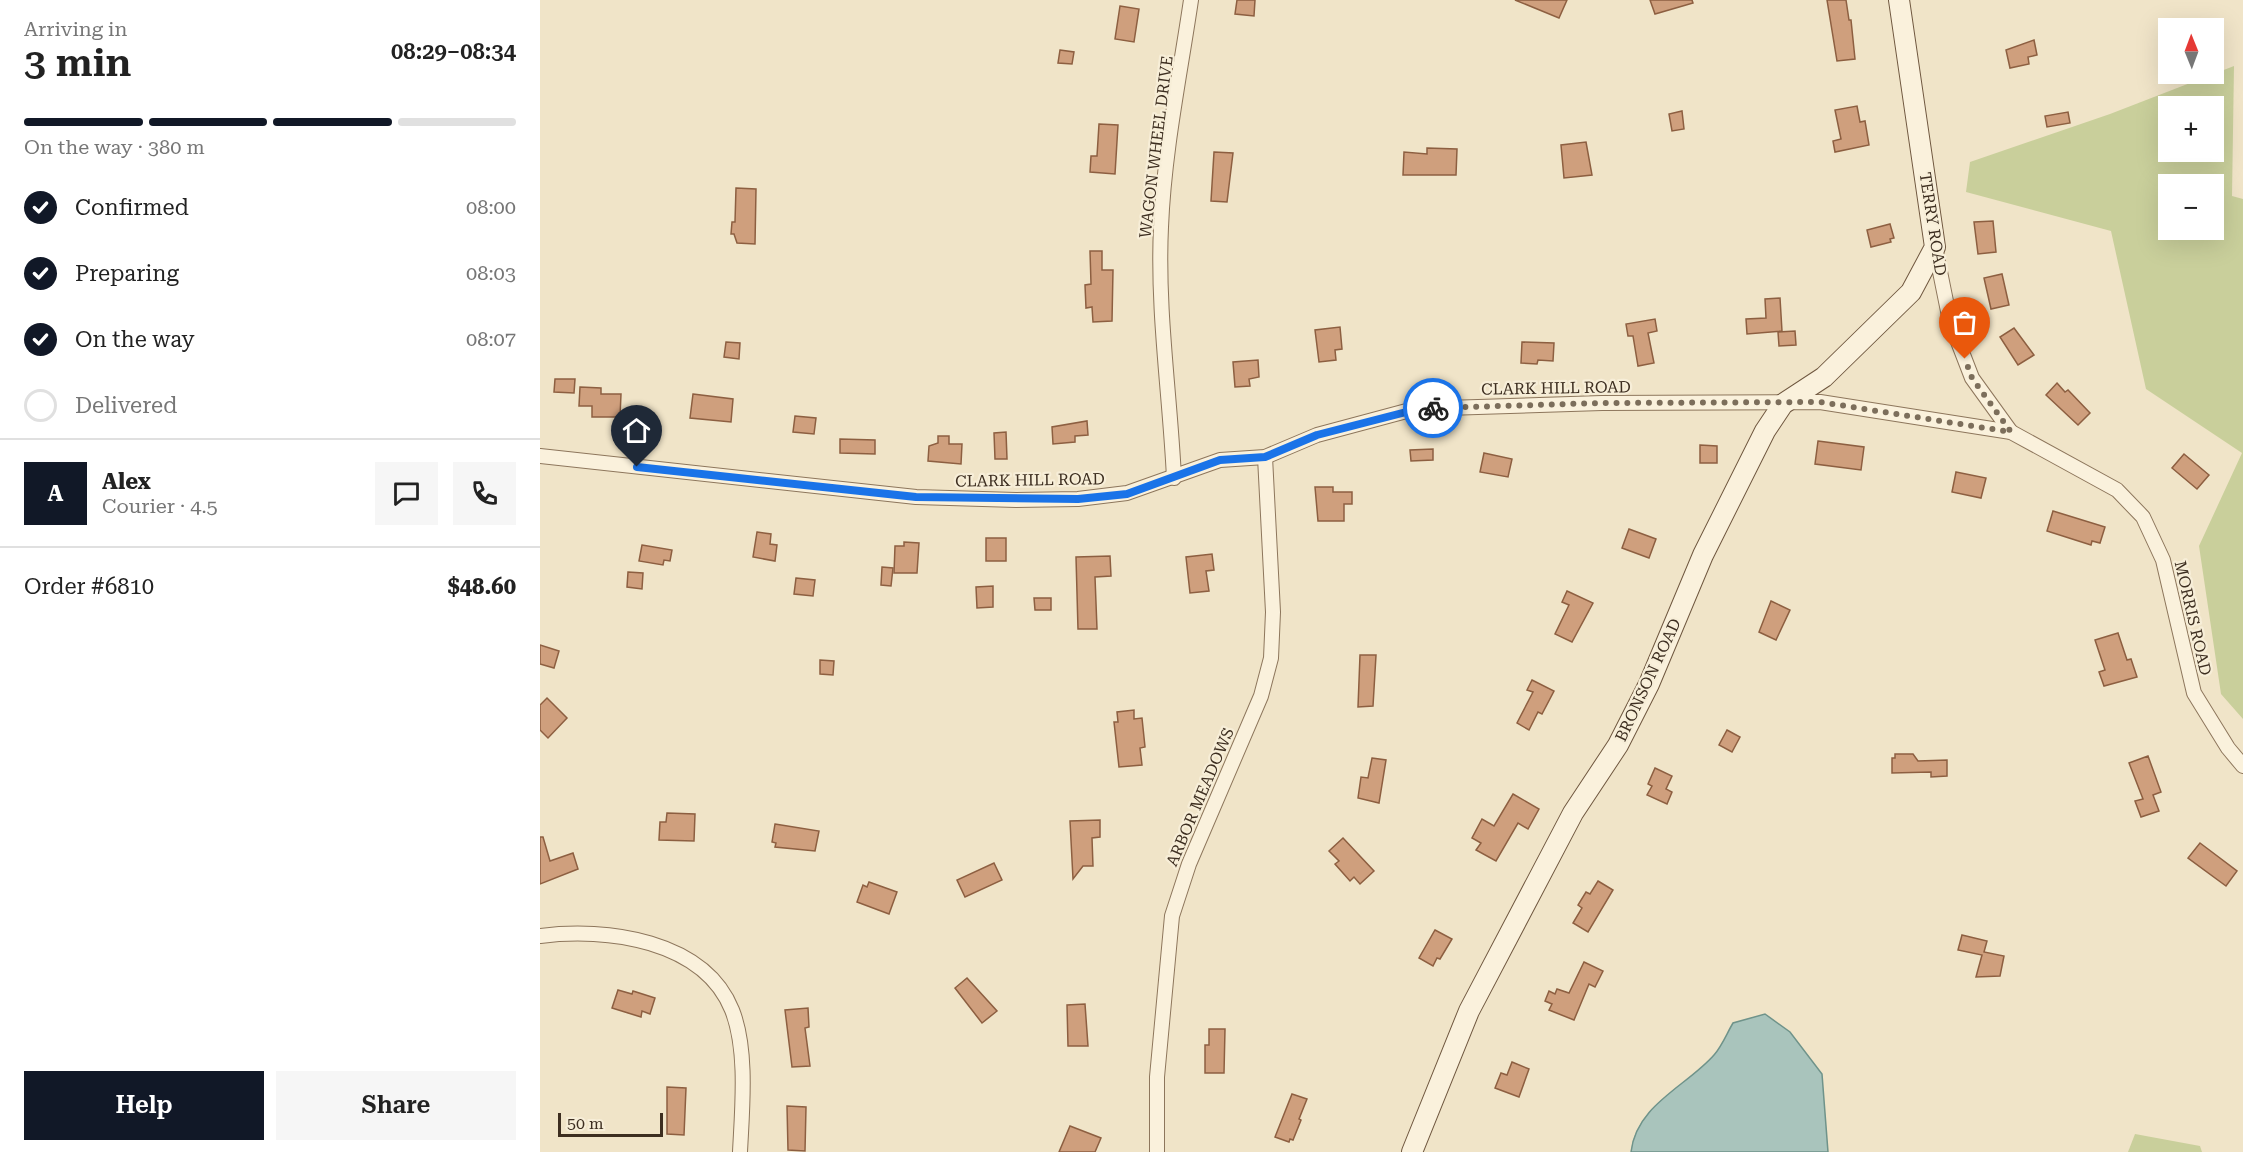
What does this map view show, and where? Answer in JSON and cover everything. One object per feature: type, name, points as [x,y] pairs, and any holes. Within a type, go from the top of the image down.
[{"type":"street","name":"WAGON WHEEL DRIVE","points":[[1174,478],[1162,330],[1161,225],[1191,0]]},
{"type":"street","name":"TERRY ROAD","points":[[1899,0],[1935,247],[1950,321],[1972,378],[2011,432]]},
{"type":"street","name":"BRONSON ROAD","points":[[1412,1152],[1469,1011],[1574,813],[1618,745],[1649,684],[1703,555],[1765,431],[1783,404],[1824,377],[1888,316],[1911,291],[1935,247]]},
{"type":"street","name":"CLARK HILL ROAD","points":[[540,456],[927,498],[1078,499],[1127,494],[1220,460],[1265,457],[1317,435],[1414,410],[1602,403],[1783,404],[1820,402],[2011,432]]},
{"type":"street","name":"MORRIS ROAD","points":[[2011,432],[2117,490],[2144,517],[2163,560],[2194,693],[2228,748],[2243,766]]},
{"type":"street","name":"ARBOR MEADOWS","points":[[1156,1152],[1157,1077],[1172,916],[1189,864],[1261,696],[1271,658],[1273,612],[1265,457]]},
{"type":"street","points":[[540,936],[609,935],[674,951],[710,976],[732,1011],[743,1064],[741,1152]]},
{"type":"green space","points":[[2234,66],[2232,196],[2243,199],[2243,719],[2221,694],[2199,546],[2242,453],[2146,389],[2111,231],[1966,192],[1970,162],[2110,114],[2188,84],[2224,84],[2224,70]]},
{"type":"green space","points":[[2135,1134],[2200,1146],[2202,1152],[2128,1152]]},
{"type":"water","points":[[1765,1014],[1790,1032],[1822,1074],[1828,1152],[1631,1152],[1642,1121],[1664,1098],[1714,1055],[1733,1023]]},
{"type":"building","points":[[1237,0],[1255,0],[1254,16],[1235,14]]},
{"type":"building","points":[[1515,0],[1567,0],[1559,18]]},
{"type":"building","points":[[1650,0],[1692,0],[1693,3],[1655,14]]},
{"type":"building","points":[[1827,0],[1846,0],[1849,20],[1851,20],[1855,59],[1837,61]]},
{"type":"building","points":[[1120,6],[1139,9],[1134,42],[1115,39]]},
{"type":"building","points":[[2034,40],[2037,55],[2028,57],[2029,64],[2010,68],[2006,50]]},
{"type":"building","points":[[1060,50],[1074,52],[1072,64],[1058,63]]},
{"type":"building","points":[[1857,106],[1860,122],[1865,121],[1869,145],[1835,152],[1833,141],[1841,139],[1835,110]]},
{"type":"building","points":[[1682,111],[1684,129],[1672,131],[1669,114]]},
{"type":"building","points":[[2068,112],[2070,123],[2047,127],[2045,116]]},
{"type":"building","points":[[1099,124],[1118,125],[1115,174],[1090,172],[1091,156],[1097,156]]},
{"type":"building","points":[[1586,142],[1592,175],[1564,178],[1561,145]]},
{"type":"building","points":[[1427,148],[1457,149],[1456,175],[1403,175],[1404,152],[1427,154]]},
{"type":"building","points":[[1214,152],[1233,153],[1227,202],[1211,201]]},
{"type":"building","points":[[736,188],[756,189],[755,244],[737,243],[734,234],[731,234],[732,222],[735,222]]},
{"type":"building","points":[[1993,221],[1996,252],[1978,254],[1974,222]]},
{"type":"building","points":[[1890,224],[1894,238],[1890,239],[1891,242],[1871,247],[1867,230]]},
{"type":"building","points":[[1090,251],[1102,251],[1102,270],[1113,270],[1112,321],[1093,322],[1092,307],[1086,308],[1085,285],[1091,284]]},
{"type":"building","points":[[2002,274],[2009,305],[1991,309],[1984,278]]},
{"type":"building","points":[[1780,298],[1782,331],[1747,334],[1746,319],[1766,318],[1765,299]]},
{"type":"building","points":[[1655,319],[1657,331],[1648,333],[1654,363],[1638,366],[1633,336],[1628,336],[1626,324]]},
{"type":"building","points":[[1340,327],[1342,349],[1335,350],[1336,360],[1319,362],[1315,330]]},
{"type":"building","points":[[2014,328],[2034,355],[2018,365],[2000,337]]},
{"type":"building","points":[[1795,331],[1796,345],[1779,346],[1778,332]]},
{"type":"building","points":[[726,342],[740,343],[739,359],[724,357]]},
{"type":"building","points":[[1522,342],[1554,343],[1553,361],[1538,360],[1537,364],[1521,363]]},
{"type":"building","points":[[1258,360],[1259,377],[1249,379],[1250,386],[1235,387],[1233,362]]},
{"type":"building","points":[[555,379],[575,379],[574,393],[554,392]]},
{"type":"building","points":[[2057,383],[2065,392],[2068,390],[2090,413],[2078,425],[2046,395]]},
{"type":"building","points":[[580,387],[601,388],[601,394],[621,394],[620,417],[592,417],[592,406],[579,406]]},
{"type":"building","points":[[693,394],[733,399],[731,422],[690,418]]},
{"type":"building","points":[[795,416],[816,418],[814,434],[793,432]]},
{"type":"building","points":[[1087,421],[1088,435],[1075,436],[1075,442],[1053,444],[1052,427]]},
{"type":"building","points":[[1006,432],[1007,459],[995,459],[994,433]]},
{"type":"building","points":[[938,436],[949,436],[949,444],[962,444],[961,464],[928,461],[929,446],[938,443]]},
{"type":"building","points":[[840,439],[875,440],[875,454],[840,453]]},
{"type":"building","points":[[1818,441],[1864,447],[1861,470],[1815,464]]},
{"type":"building","points":[[1700,445],[1717,446],[1717,463],[1700,463]]},
{"type":"building","points":[[1433,449],[1433,460],[1411,461],[1410,450]]},
{"type":"building","points":[[1484,453],[1512,459],[1508,477],[1480,472]]},
{"type":"building","points":[[2184,454],[2209,475],[2197,489],[2172,468]]},
{"type":"building","points":[[1956,472],[1986,478],[1981,498],[1952,492]]},
{"type":"building","points":[[1315,487],[1333,487],[1333,492],[1352,492],[1352,504],[1344,504],[1344,521],[1318,521]]},
{"type":"building","points":[[2053,511],[2105,527],[2100,543],[2092,541],[2091,545],[2047,531]]},
{"type":"building","points":[[1629,529],[1656,539],[1649,558],[1622,548]]},
{"type":"building","points":[[757,532],[771,534],[770,544],[777,545],[775,561],[753,557]]},
{"type":"building","points":[[986,538],[1006,538],[1006,561],[986,561]]},
{"type":"building","points":[[904,542],[919,543],[917,573],[894,573],[895,546],[904,546]]},
{"type":"building","points":[[642,545],[672,550],[670,561],[664,560],[663,565],[639,561]]},
{"type":"building","points":[[1212,554],[1214,570],[1206,571],[1209,591],[1190,593],[1186,557]]},
{"type":"building","points":[[1110,556],[1111,576],[1095,577],[1097,629],[1078,629],[1076,557]]},
{"type":"building","points":[[882,567],[893,568],[891,586],[881,585]]},
{"type":"building","points":[[628,572],[643,573],[642,589],[627,587]]},
{"type":"building","points":[[796,578],[815,580],[813,596],[794,594]]},
{"type":"building","points":[[993,586],[993,607],[977,608],[976,587]]},
{"type":"building","points":[[1567,591],[1593,603],[1572,642],[1555,634],[1569,605],[1562,602]]},
{"type":"building","points":[[1034,598],[1051,598],[1051,610],[1035,610]]},
{"type":"building","points":[[1771,601],[1790,610],[1776,640],[1759,632]]},
{"type":"building","points":[[2118,633],[2127,660],[2131,659],[2137,677],[2104,686],[2099,672],[2105,670],[2095,640]]},
{"type":"building","points":[[540,645],[559,651],[554,668],[540,664]]},
{"type":"building","points":[[1360,655],[1376,655],[1373,706],[1358,707]]},
{"type":"building","points":[[820,660],[834,661],[833,675],[820,674]]},
{"type":"building","points":[[1532,680],[1554,691],[1542,714],[1538,712],[1529,730],[1517,723],[1533,692],[1527,690]]},
{"type":"building","points":[[547,698],[567,718],[548,738],[540,730],[540,705]]},
{"type":"building","points":[[1134,710],[1134,719],[1142,718],[1145,747],[1140,748],[1142,765],[1119,767],[1114,722],[1118,722],[1117,712]]},
{"type":"building","points":[[1727,730],[1740,737],[1732,752],[1719,745]]},
{"type":"building","points":[[1895,754],[1913,754],[1918,761],[1947,760],[1947,776],[1931,777],[1931,772],[1892,773],[1892,758],[1895,758]]},
{"type":"building","points":[[2148,756],[2161,792],[2153,795],[2159,811],[2141,817],[2135,801],[2143,799],[2129,763]]},
{"type":"building","points":[[1372,758],[1386,760],[1379,803],[1358,798],[1361,777],[1368,778]]},
{"type":"building","points":[[1655,768],[1672,776],[1666,789],[1672,792],[1667,804],[1647,795],[1652,786],[1648,784]]},
{"type":"building","points":[[1513,794],[1539,809],[1528,829],[1518,823],[1496,861],[1476,850],[1481,843],[1472,838],[1482,819],[1494,826]]},
{"type":"building","points":[[667,813],[695,814],[694,841],[659,840],[660,822],[666,822]]},
{"type":"building","points":[[1100,820],[1100,837],[1092,838],[1093,866],[1083,866],[1073,879],[1070,821]]},
{"type":"building","points":[[775,824],[819,831],[815,851],[775,847],[776,843],[772,842]]},
{"type":"building","points":[[540,837],[543,837],[550,861],[573,853],[578,869],[540,884]]},
{"type":"building","points":[[1343,838],[1374,871],[1360,884],[1354,877],[1350,881],[1335,864],[1339,861],[1329,851]]},
{"type":"building","points":[[2200,843],[2237,871],[2226,886],[2188,858]]},
{"type":"building","points":[[994,863],[1002,880],[965,897],[957,880]]},
{"type":"building","points":[[1598,881],[1613,890],[1588,932],[1573,923],[1582,908],[1578,905],[1586,892],[1590,894]]},
{"type":"building","points":[[869,882],[897,892],[889,914],[857,902],[863,885],[867,887]]},
{"type":"building","points":[[1435,930],[1452,939],[1433,966],[1419,958]]},
{"type":"building","points":[[1962,935],[1987,941],[1984,952],[2004,956],[2000,976],[1976,977],[1982,955],[1958,950]]},
{"type":"building","points":[[1584,962],[1603,971],[1595,987],[1589,984],[1574,1020],[1549,1010],[1552,1004],[1545,1001],[1549,991],[1555,994],[1557,989],[1569,993]]},
{"type":"building","points":[[967,978],[997,1011],[982,1023],[955,988]]},
{"type":"building","points":[[618,990],[632,994],[633,991],[655,998],[650,1014],[642,1011],[641,1017],[612,1008]]},
{"type":"building","points":[[1085,1004],[1088,1046],[1068,1046],[1067,1005]]},
{"type":"building","points":[[808,1008],[809,1027],[805,1028],[810,1066],[792,1067],[785,1010]]},
{"type":"building","points":[[1209,1029],[1225,1029],[1224,1073],[1205,1073],[1205,1045],[1209,1045]]},
{"type":"building","points":[[1512,1062],[1529,1069],[1519,1097],[1495,1088],[1501,1073],[1507,1075]]},
{"type":"building","points":[[667,1087],[686,1088],[684,1135],[667,1134]]},
{"type":"building","points":[[1292,1094],[1307,1099],[1293,1140],[1290,1139],[1289,1142],[1275,1137]]},
{"type":"building","points":[[787,1106],[806,1107],[805,1151],[788,1150]]},
{"type":"building","points":[[1070,1126],[1101,1138],[1095,1152],[1059,1152]]},
{"type":"way so far","points":[[1433,408],[1602,403],[1783,404],[1820,402],[2011,432],[1972,378],[1965,359]]},
{"type":"route","points":[[637,467],[916,497],[1078,499],[1127,494],[1220,460],[1265,457],[1317,435],[1380,417],[1433,408]]}]
